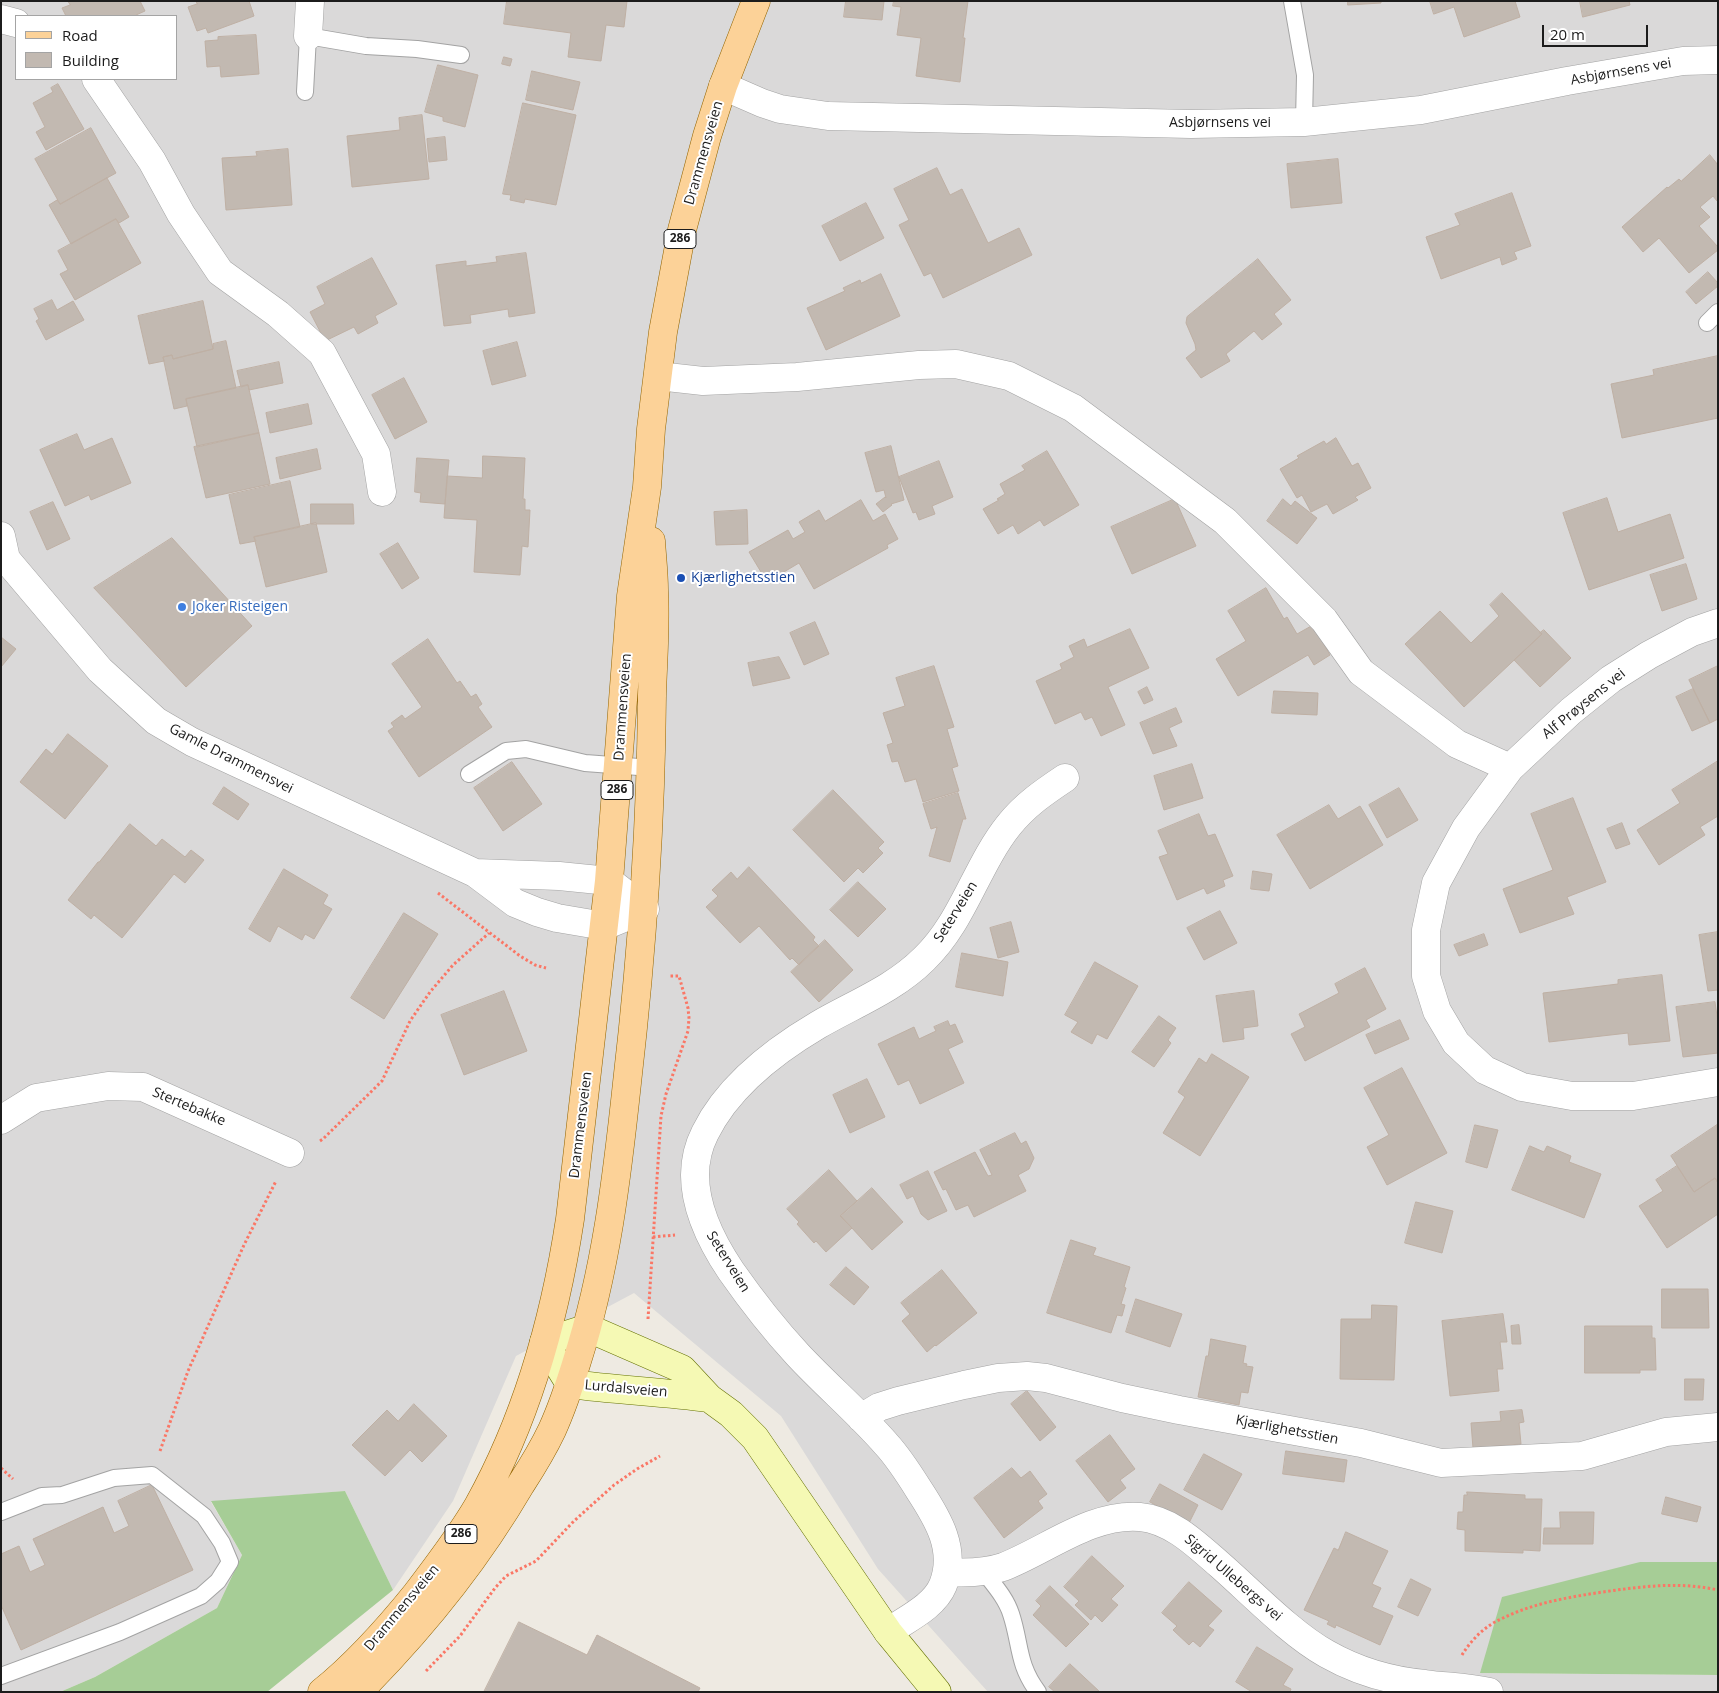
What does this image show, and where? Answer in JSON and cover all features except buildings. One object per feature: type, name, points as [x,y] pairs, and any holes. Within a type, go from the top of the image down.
[{"type":"main road","name":"Drammensveien","points":[[322,1692],[352,1667],[379,1639],[461,1534],[496,1473],[510,1440],[544,1342],[562,1266],[568,1229],[609,881],[631,596],[647,487],[651,429],[670,294],[682,230],[699,165],[723,86],[756,1]]},
{"type":"main road","name":"Drammensveien","points":[[358,1692],[422,1625],[478,1553],[504,1513],[552,1430],[570,1384],[588,1328],[604,1259],[617,1173],[632,1046],[644,909],[652,768],[654,592],[647,487]]},
{"type":"main road","points":[[544,1342],[588,1328]]},
{"type":"main road","name":"Lurdalsveien","points":[[588,1328],[682,1369],[709,1398],[731,1414],[755,1438],[888,1632],[937,1692]]},
{"type":"main road","name":"Lurdalsveien","points":[[544,1342],[570,1384],[709,1398]]},
{"type":"street","points":[[308,36],[310,1]]},
{"type":"street","points":[[1,19],[15,23]]},
{"type":"street","name":"Asbjørnsens vei","points":[[723,86],[780,109],[828,116],[1191,124],[1304,122],[1421,110],[1567,81],[1673,63],[1718,60]]},
{"type":"street","points":[[97,80],[152,161],[180,214],[220,272],[278,314],[322,353],[376,454],[382,492]]},
{"type":"street","points":[[658,376],[703,381],[797,377],[919,365],[956,364],[1009,376],[1073,408],[1225,521],[1324,620],[1360,672],[1457,744],[1510,768]]},
{"type":"street","name":"Gamle Drammensvei","points":[[3,552],[100,670],[156,721],[230,761],[475,873],[515,903],[557,918],[604,926]]},
{"type":"street","name":"Alf Prøysens vei","points":[[1718,623],[1692,632],[1649,655],[1611,679],[1571,711],[1510,768],[1466,828],[1436,883],[1426,930],[1426,976],[1438,1011],[1456,1043],[1485,1070],[1522,1087],[1572,1096],[1633,1096],[1718,1082]]},
{"type":"street","name":"Seterveien","points":[[888,1632],[935,1598],[942,1587],[947,1572],[948,1557],[942,1528],[904,1466],[886,1443],[778,1332],[723,1259],[708,1230],[699,1205],[694,1172],[696,1155],[704,1134],[717,1113],[735,1090],[762,1064],[819,1025],[873,996],[904,976],[925,958],[945,935],[1008,826],[1033,800],[1065,778]]},
{"type":"street","name":"Gamle Drammensvei","points":[[475,873],[559,876],[609,881]]},
{"type":"street","points":[[604,926],[644,909],[609,881]]},
{"type":"street","name":"Stertebakke","points":[[1,1120],[36,1098],[108,1086],[142,1087],[290,1152]]},
{"type":"street","name":"Kjærlighetsstien","points":[[861,1418],[879,1407],[898,1401],[998,1378],[1026,1376],[1046,1378],[1169,1408],[1361,1443],[1441,1463],[1582,1456],[1666,1432],[1718,1427]]},
{"type":"street","name":"Sigrid Ullebergs vei","points":[[947,1572],[984,1572],[1001,1568],[1097,1522],[1116,1517],[1157,1521],[1177,1530],[1195,1544],[1279,1618],[1327,1654],[1358,1669],[1384,1676],[1424,1684],[1488,1692]]},
{"type":"lane","points":[[1292,1],[1305,75],[1304,122]]},
{"type":"lane","points":[[305,92],[308,36],[366,46],[462,54]]},
{"type":"lane","points":[[469,774],[506,751],[526,749],[585,762],[652,768]]},
{"type":"lane","points":[[1,1512],[42,1496],[62,1495],[114,1478],[152,1476],[204,1516],[222,1543],[230,1562],[218,1581],[201,1596],[120,1632],[1,1676]]},
{"type":"lane","points":[[984,1572],[1003,1598],[1011,1614],[1024,1667],[1029,1680],[1038,1692]]},
{"type":"path","points":[[433,855],[423,877],[445,900],[520,956],[546,968]]},
{"type":"path","points":[[152,1476],[188,1372],[244,1245],[290,1152],[324,1139],[382,1081],[410,1021],[430,992],[452,965],[489,933]]},
{"type":"path","points":[[648,1320],[661,1116],[666,1094],[688,1031],[689,1018],[679,976]]},
{"type":"path","points":[[653,1237],[663,1237]]},
{"type":"path","points":[[420,1678],[460,1636],[506,1576],[536,1561],[574,1521],[614,1485],[660,1456]]},
{"type":"path","points":[[1451,1686],[1452,1677],[1458,1662],[1469,1644],[1478,1634],[1499,1620],[1524,1610],[1548,1602],[1644,1586],[1675,1584],[1718,1590]]},
{"type":"shaded area","points":[[1,1],[1718,1],[1718,1562],[1640,1562],[1481,1673],[1718,1675],[1718,1692],[988,1692],[878,1569],[781,1416],[634,1293],[516,1356],[453,1501],[393,1590],[345,1491],[211,1502],[242,1555],[217,1608],[95,1677],[60,1692],[1,1692]]},
{"type":"green space","points":[[345,1491],[393,1590],[267,1692],[60,1692],[95,1677],[217,1608],[242,1555],[211,1501]]},
{"type":"green space","points":[[1640,1562],[1718,1562],[1718,1675],[1480,1673],[1502,1597]]},
{"type":"place","name":"Kjærlighetsstien","points":[[681,578]]},
{"type":"place","name":"Joker Risteigen","points":[[182,607]]}]
